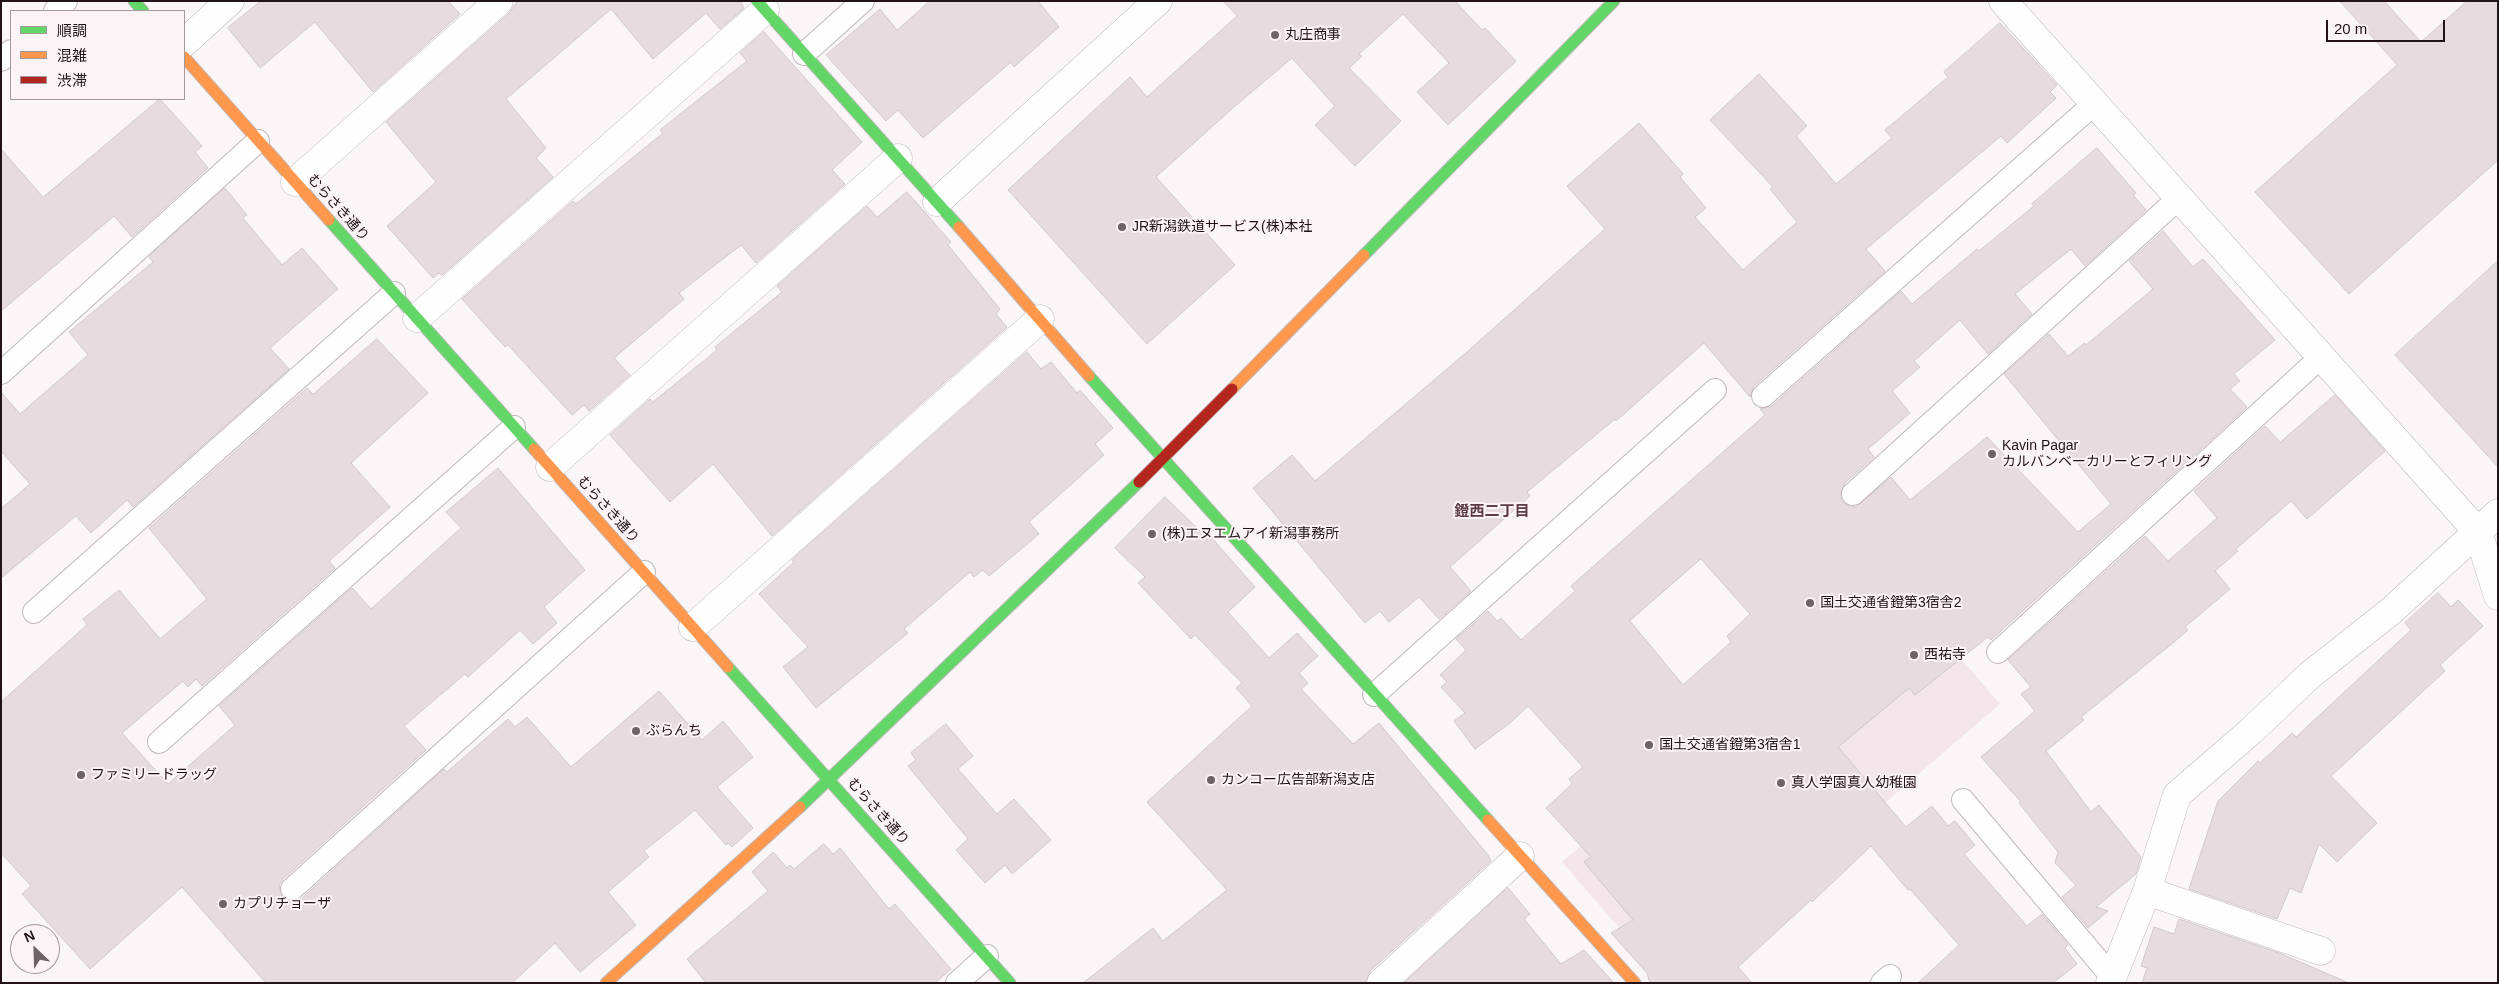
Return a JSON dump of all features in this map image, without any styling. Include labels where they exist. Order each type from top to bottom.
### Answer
[{"type":"street","points":[[185,42],[230,1]]},
{"type":"street","points":[[295,182],[499,1]]},
{"type":"street","points":[[937,202],[1158,1]]},
{"type":"street","points":[[606,983],[829,780],[1162,460],[1614,1]]},
{"type":"street","points":[[2003,1],[2478,532],[2498,596]]},
{"type":"street","points":[[417,318],[761,6],[937,202],[1162,460],[1635,983]]},
{"type":"street","name":"むらさき通り","points":[[185,58],[1010,983]]},
{"type":"street","points":[[550,467],[898,158]]},
{"type":"street","points":[[693,627],[1040,319]]},
{"type":"street","points":[[2111,980],[2147,891],[2177,795],[2251,731],[2310,674],[2391,611],[2498,513]]},
{"type":"street","points":[[1381,983],[1520,856]]},
{"type":"street","points":[[2147,891],[2321,950]]},
{"type":"lane","points":[[56,10],[66,1]]},
{"type":"lane","points":[[804,54],[863,1]]},
{"type":"lane","points":[[1763,396],[2095,104]]},
{"type":"lane","points":[[1,373],[258,141]]},
{"type":"lane","points":[[1853,494],[2179,198]]},
{"type":"lane","points":[[34,612],[394,292]]},
{"type":"lane","points":[[1998,652],[2321,357]]},
{"type":"lane","points":[[1374,695],[1715,390]]},
{"type":"lane","points":[[159,742],[514,427]]},
{"type":"lane","points":[[292,889],[644,572]]},
{"type":"lane","points":[[1963,800],[2111,980]]},
{"type":"lane","points":[[957,983],[987,956]]},
{"type":"shaded area","name":"真人学園真人幼稚園","points":[[1893,579],[2000,704],[1675,983],[1667,983],[1562,862]]},
{"type":"building","points":[[261,1],[448,1],[460,14],[373,92],[315,22],[260,68],[228,28]]},
{"type":"building","points":[[518,1],[740,1],[744,8],[720,29],[706,13],[653,59],[611,9],[506,99],[546,148],[536,158],[553,177],[442,275],[439,273],[433,278],[387,226],[436,182],[386,122],[509,13]]},
{"type":"building","points":[[930,1],[1038,1],[1059,27],[1014,67],[1011,62],[923,138],[898,110],[886,121],[826,55],[880,9],[897,30]]},
{"type":"building","points":[[1223,1],[1455,1],[1482,30],[1485,28],[1516,61],[1448,125],[1417,92],[1449,63],[1403,14],[1359,54],[1362,56],[1349,68],[1401,121],[1355,166],[1315,125],[1335,106],[1292,58],[1156,177],[1235,265],[1147,344],[1008,190],[1130,77],[1147,97],[1237,16]]},
{"type":"building","points":[[2340,1],[2384,1],[2421,42],[2467,1],[2498,1],[2498,160],[2349,294],[2255,192],[2397,65]]},
{"type":"building","points":[[2000,23],[2057,85],[2050,92],[2056,98],[2007,143],[2001,136],[1866,249],[1885,271],[1754,386],[1750,397],[1704,343],[1616,421],[1615,419],[1527,492],[1530,496],[1450,567],[1471,591],[1439,619],[1419,597],[1389,622],[1380,611],[1365,623],[1253,488],[1292,455],[1315,481],[1467,352],[1605,229],[1567,186],[1639,123],[1683,174],[1680,177],[1706,208],[1695,217],[1743,270],[1797,222],[1770,189],[1773,187],[1710,120],[1759,74],[1807,126],[1796,136],[1836,184],[1892,138],[1885,130],[1948,77],[1944,72]]},
{"type":"building","points":[[764,32],[862,142],[832,170],[845,184],[756,263],[741,245],[679,293],[684,299],[614,358],[630,375],[589,411],[584,405],[572,415],[508,345],[505,347],[462,299],[573,201],[576,204],[663,133],[660,130],[747,61],[740,53]]},
{"type":"building","points":[[159,100],[161,100],[202,146],[195,152],[208,168],[132,237],[114,216],[1,311],[1,149],[43,197]]},
{"type":"building","points":[[2097,148],[2136,193],[2133,195],[2146,210],[2085,266],[2071,249],[2015,294],[2032,314],[1988,354],[1960,320],[1914,361],[1920,367],[1892,391],[1910,413],[1868,449],[1874,457],[1844,484],[1840,496],[1843,502],[1849,506],[1856,507],[1891,477],[1910,500],[1987,437],[2078,532],[2111,504],[2004,374],[2049,334],[2068,356],[2085,343],[2086,345],[2153,289],[2129,261],[2163,231],[2193,267],[2203,259],[2275,340],[2234,374],[2240,381],[2230,389],[2247,407],[1991,640],[1988,637],[1915,695],[1909,688],[1838,747],[1906,827],[1932,806],[1948,826],[1955,821],[1975,845],[1964,854],[2027,926],[2042,914],[2068,945],[2065,948],[2077,964],[2053,983],[1918,983],[1959,945],[1910,889],[1908,890],[1871,846],[1812,902],[1811,900],[1738,967],[1752,983],[1650,983],[1647,973],[1611,933],[1633,920],[1584,862],[1591,857],[1546,808],[1572,784],[1569,779],[1583,767],[1528,706],[1509,724],[1475,749],[1454,721],[1465,713],[1441,687],[1447,682],[1440,675],[1466,650],[1456,639],[1488,611],[1497,621],[1501,618],[1521,640],[1575,591],[1571,586],[1765,415],[1760,409],[1772,406],[1901,291],[1912,304],[1977,249],[1979,251],[2034,206],[2032,204]],"holes":[[[1701,559],[1750,614],[1727,636],[1731,642],[1683,685],[1630,621]]]},
{"type":"building","points":[[225,188],[247,215],[243,218],[282,265],[302,248],[338,289],[270,348],[289,369],[133,507],[127,500],[91,533],[76,516],[1,578],[1,509],[30,484],[1,451],[1,392],[20,414],[88,355],[69,332],[153,262],[149,257]]},
{"type":"building","points":[[907,192],[951,242],[948,245],[1000,309],[996,314],[1007,327],[772,536],[713,464],[670,502],[610,435],[650,399],[653,402],[717,350],[715,347],[782,292],[777,286],[867,206],[877,217]]},
{"type":"building","points":[[2498,261],[2498,467],[2395,355]]},
{"type":"building","points":[[377,339],[428,393],[351,463],[390,507],[329,561],[335,568],[202,686],[196,679],[188,687],[183,681],[122,733],[168,784],[235,725],[219,706],[352,588],[371,609],[461,528],[446,512],[498,468],[585,570],[544,607],[557,623],[533,644],[520,630],[468,677],[465,674],[404,726],[426,750],[283,879],[279,885],[282,897],[288,902],[301,899],[444,769],[447,772],[508,719],[515,727],[527,717],[571,767],[659,691],[702,740],[723,721],[753,757],[717,787],[753,828],[732,847],[728,843],[726,845],[695,810],[644,851],[649,857],[608,892],[636,925],[580,972],[555,943],[512,983],[266,983],[182,887],[90,969],[60,936],[60,924],[49,924],[22,894],[31,886],[1,853],[1,702],[87,625],[83,619],[119,590],[160,639],[207,599],[149,528],[307,388],[313,394]]},
{"type":"building","points":[[1027,352],[1041,369],[1051,362],[1077,393],[1080,390],[1113,428],[1095,444],[1104,455],[1029,522],[1039,534],[989,576],[983,570],[974,577],[970,572],[904,629],[908,633],[816,708],[783,667],[808,647],[759,594],[794,562],[792,560]]},
{"type":"building","points":[[2335,395],[2385,451],[2307,519],[2291,501],[2236,549],[2238,551],[2215,571],[2230,589],[2185,627],[2188,630],[2081,717],[2084,720],[2046,751],[2091,812],[2099,805],[2141,857],[2136,874],[2096,907],[2108,911],[2088,928],[2062,897],[2076,885],[2055,863],[2058,852],[2019,803],[2021,802],[1981,757],[2035,711],[2021,694],[2031,687],[2008,660],[2145,536],[2168,561],[2217,518],[2194,491],[2265,426],[2280,442]]},
{"type":"building","points":[[1165,497],[1200,531],[1203,528],[1255,587],[1228,612],[1269,658],[1297,633],[1318,656],[1299,673],[1308,683],[1301,689],[1353,744],[1379,723],[1491,861],[1370,971],[1366,983],[1083,983],[1153,928],[1163,941],[1227,890],[1147,802],[1252,706],[1236,688],[1242,683],[1195,635],[1191,639],[1138,583],[1145,577],[1115,548]]},
{"type":"building","points":[[2438,593],[2451,607],[2458,600],[2483,626],[2440,665],[2445,671],[2331,776],[2377,823],[2337,862],[2319,844],[2301,893],[2290,888],[2277,919],[2189,889],[2218,801],[2258,761],[2260,763],[2292,733],[2296,737],[2411,630],[2405,623]]},
{"type":"building","points":[[946,724],[973,756],[958,769],[997,814],[1014,799],[1051,840],[1012,874],[1005,865],[985,883],[956,850],[968,839],[908,766],[916,760],[911,753]]},
{"type":"building","points":[[824,844],[833,854],[840,848],[889,909],[895,904],[951,969],[935,983],[706,983],[687,959],[768,891],[752,872],[773,852],[787,868],[790,865],[794,869]]},
{"type":"building","points":[[1508,888],[1530,914],[1524,919],[1561,964],[1584,950],[1614,983],[1404,983]]},
{"type":"building","points":[[2179,919],[2279,953],[2349,983],[2142,983],[2147,968],[2141,966],[2154,927],[2174,934]]},
{"type":"traffic: fast","points":[[134,1],[142,10]]},
{"type":"traffic: fast","points":[[757,1],[959,227]]},
{"type":"traffic: fast","points":[[1364,255],[1614,1]]},
{"type":"traffic: fast","points":[[329,220],[534,449]]},
{"type":"traffic: fast","points":[[1089,376],[1488,820]]},
{"type":"traffic: fast","points":[[800,807],[1139,482]]},
{"type":"traffic: fast","points":[[728,667],[1010,983]]},
{"type":"traffic: slow","points":[[185,58],[329,220]]},
{"type":"traffic: slow","points":[[959,227],[1089,376]]},
{"type":"traffic: slow","points":[[1232,389],[1364,255]]},
{"type":"traffic: slow","points":[[534,449],[728,667]]},
{"type":"traffic: slow","points":[[606,983],[800,807]]},
{"type":"traffic: slow","points":[[1488,820],[1635,983]]},
{"type":"traffic: jam","points":[[1139,482],[1232,389]]},
{"type":"place","name":"丸庄商事","points":[[1275,35]]},
{"type":"place","name":"JR新潟鉄道サービス(株)本社","points":[[1122,227]]},
{"type":"place","name":"Kavin Pagar カルバンベーカリーとフィリング","points":[[1992,454]]},
{"type":"place","name":"(株)エヌエムアイ新潟事務所","points":[[1152,534]]},
{"type":"place","name":"国土交通省鐙第3宿舎2","points":[[1810,603]]},
{"type":"place","name":"西祐寺","points":[[1914,655]]},
{"type":"place","name":"ぶらんち","points":[[636,731]]},
{"type":"place","name":"国土交通省鐙第3宿舎1","points":[[1649,745]]},
{"type":"place","name":"ファミリードラッグ","points":[[81,775]]},
{"type":"place","name":"カンコー広告部新潟支店","points":[[1211,780]]},
{"type":"place","name":"真人学園真人幼稚園","points":[[1781,783]]},
{"type":"place","name":"カプリチョーザ","points":[[223,904]]},
{"type":"district","name":"鐙西二丁目","points":[[1492,512]]}]
